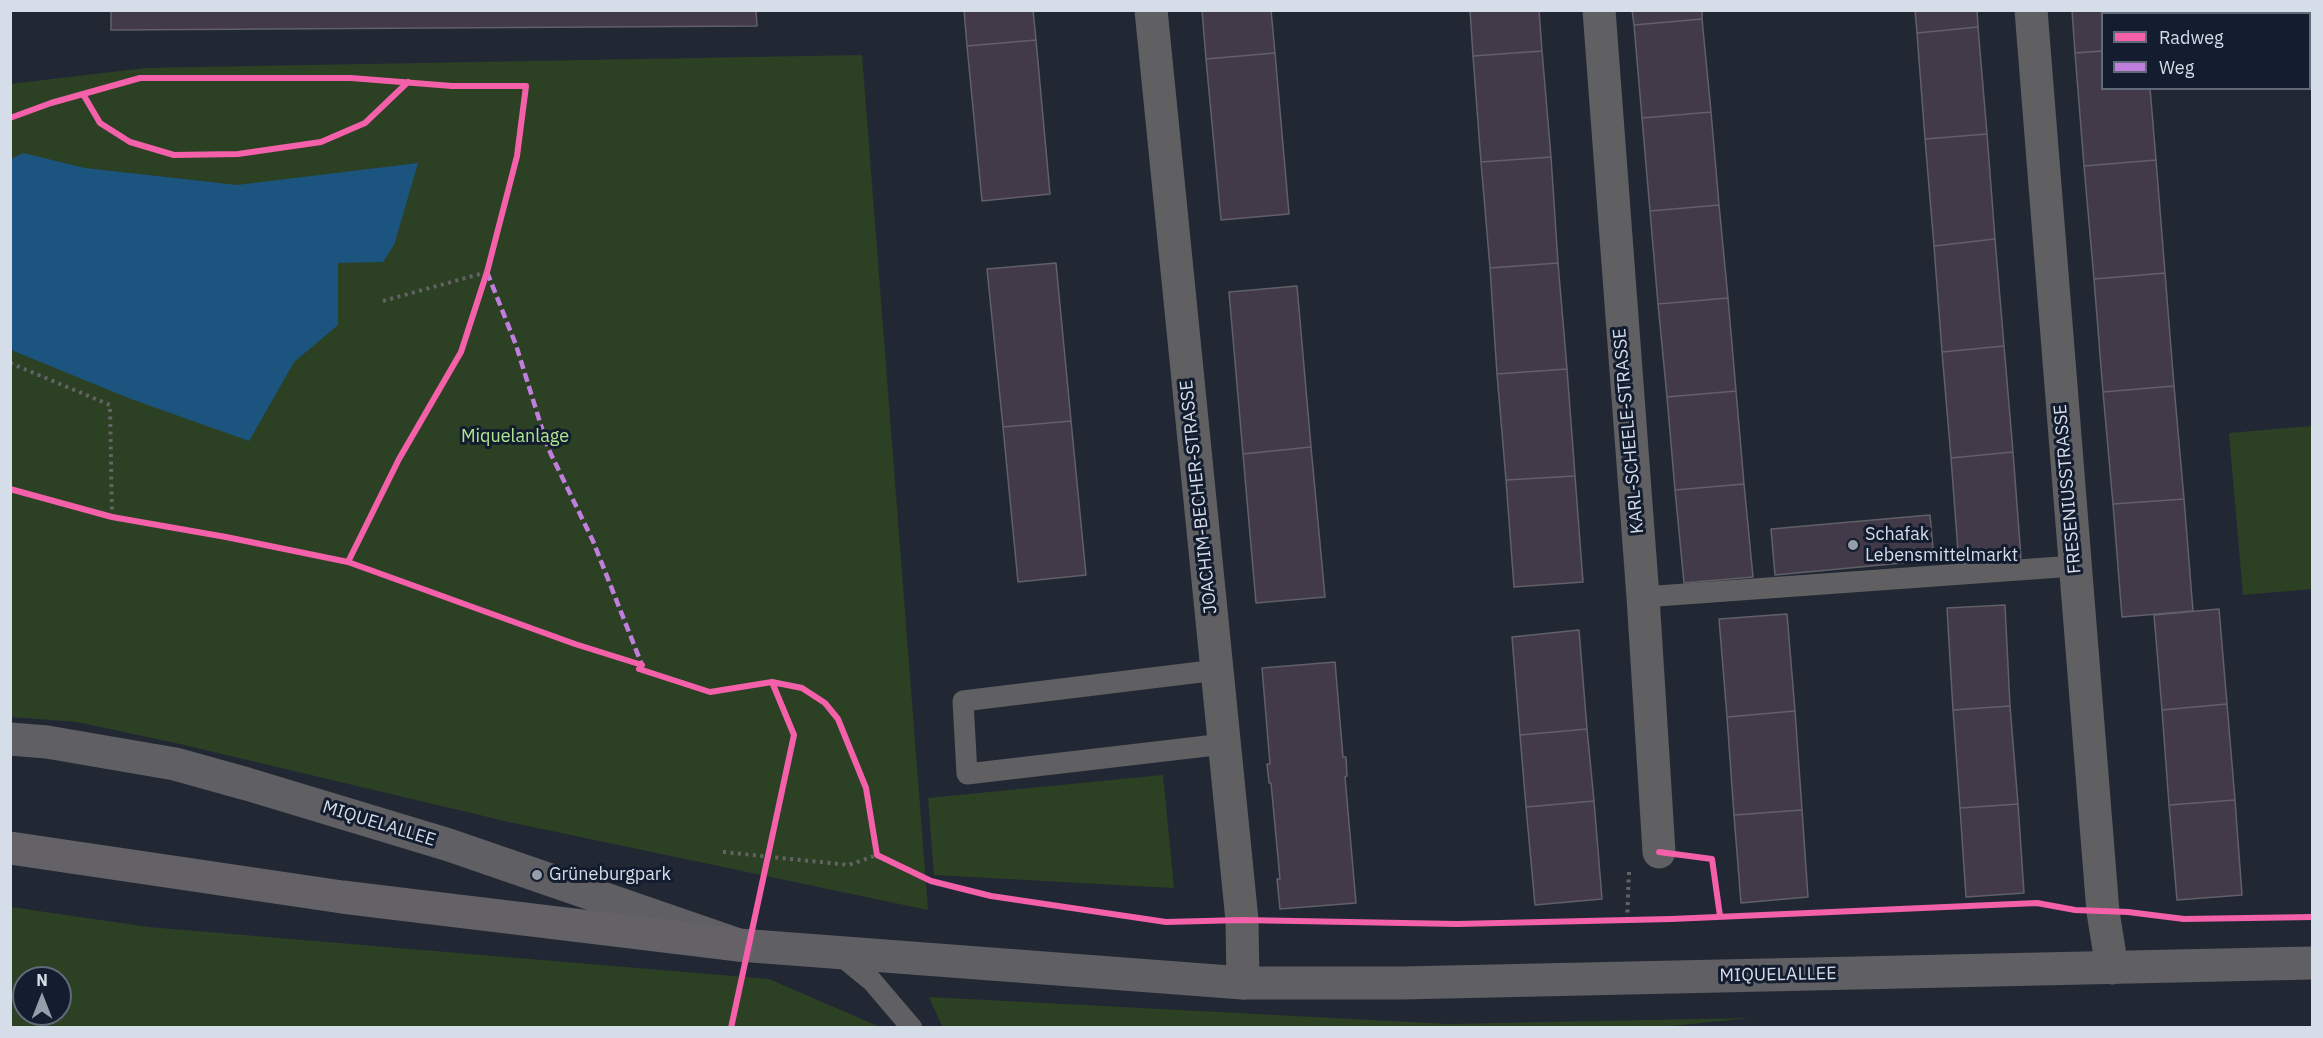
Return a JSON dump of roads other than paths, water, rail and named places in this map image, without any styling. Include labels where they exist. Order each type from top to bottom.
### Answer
[{"type":"highway","points":[[10,848],[342,897],[739,945]]},
{"type":"main road","name":"MIQUELALLEE","points":[[10,739],[47,742],[176,764],[449,845],[739,945],[1243,983],[1402,983],[2313,963]]},
{"type":"street","name":"JOACHIM-BECHER-STRASSE","points":[[1151,10],[1242,920],[1243,983]]},
{"type":"street","name":"KARL-SCHEELE-STRASSE","points":[[1599,10],[1643,597],[1659,852]]},
{"type":"street","name":"FRESENIUSSTRASSE","points":[[2031,10],[2103,912],[2112,968]]},
{"type":"lane","points":[[1643,597],[2074,566]]},
{"type":"lane","points":[[1217,669],[963,701],[967,774],[1224,744]]},
{"type":"lane","points":[[839,954],[872,981],[912,1028]]},
{"type":"water","points":[[23,153],[85,168],[237,185],[418,163],[394,245],[383,262],[338,263],[338,325],[294,362],[249,441],[131,399],[11,350],[11,159]]},
{"type":"place","name":"Schafak Lebensmittelmarkt","points":[[1853,545]]},
{"type":"place","name":"Grüneburgpark","points":[[537,875]]},
{"type":"park label","name":"Miquelanlage","points":[[515,437]]}]
